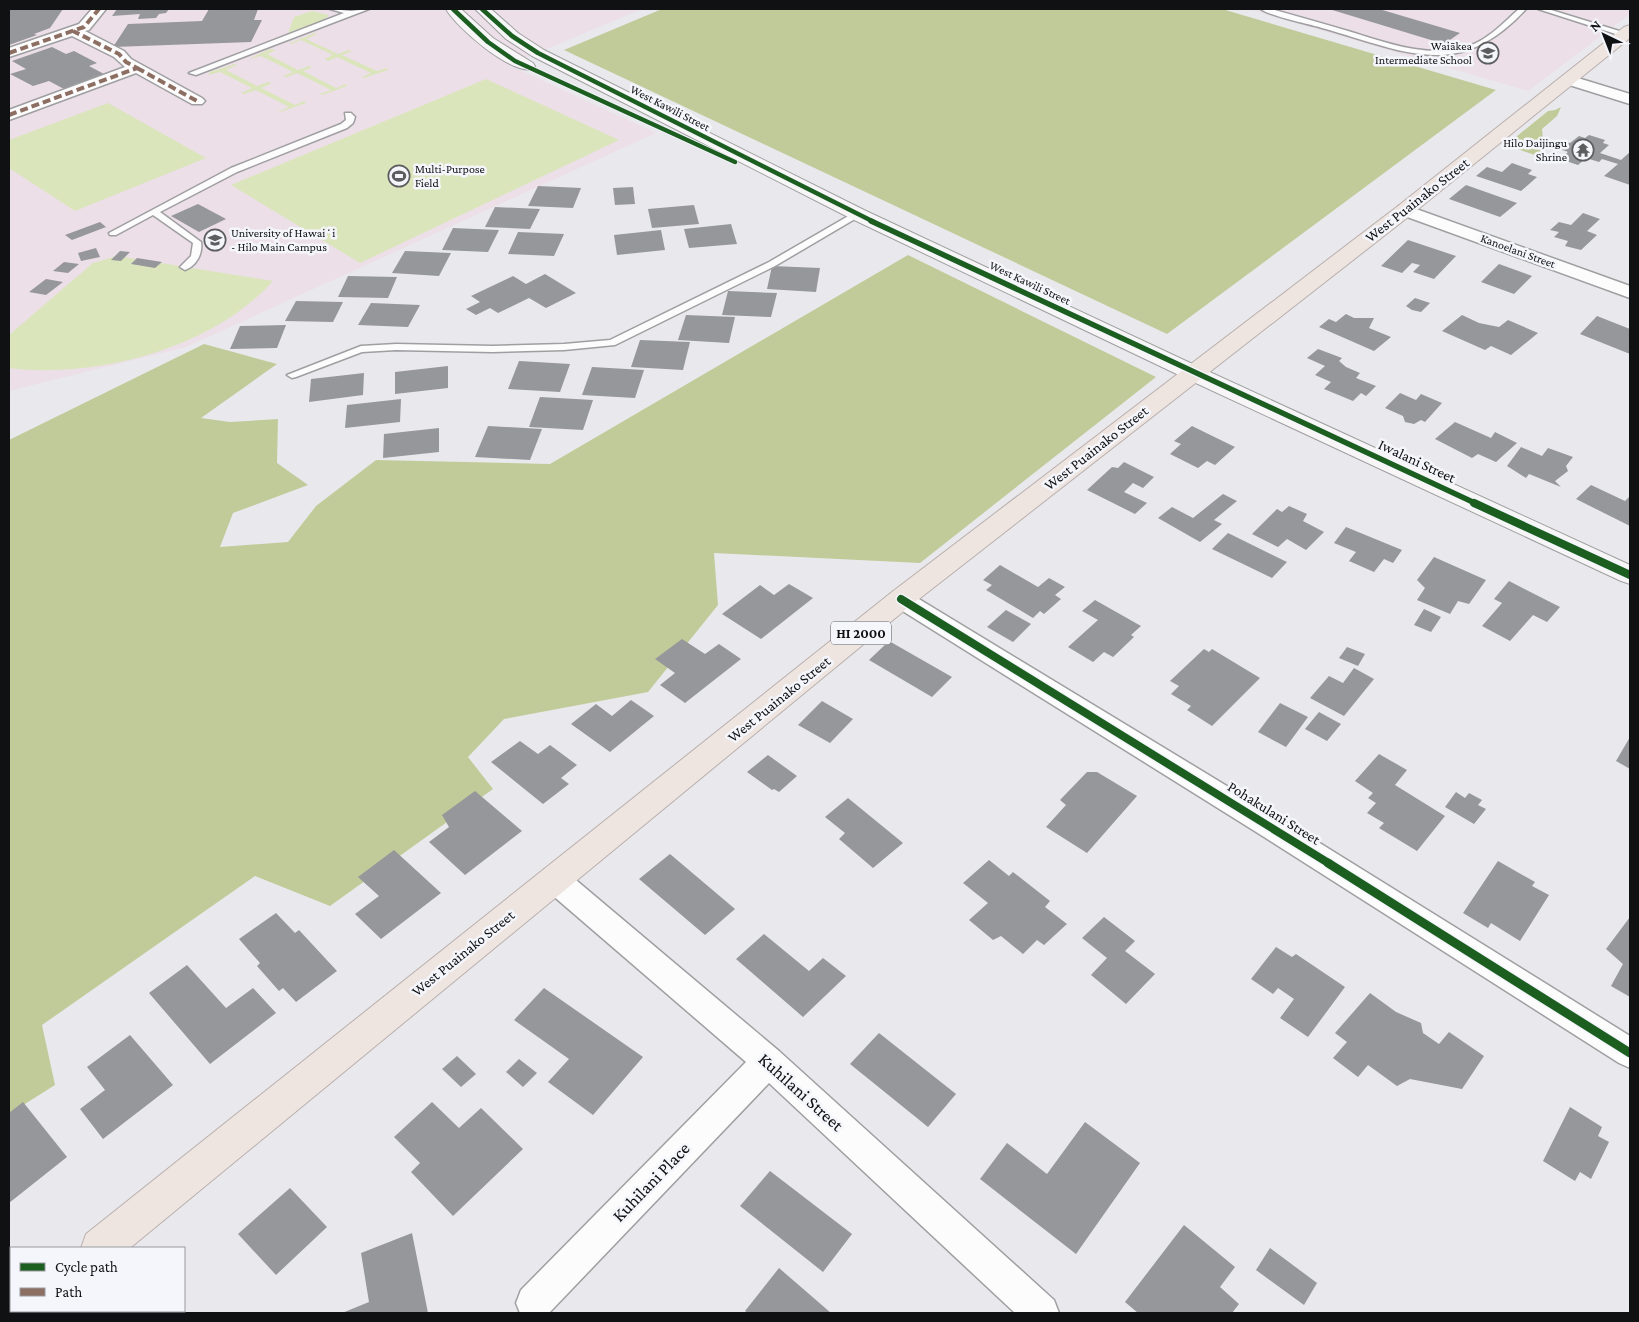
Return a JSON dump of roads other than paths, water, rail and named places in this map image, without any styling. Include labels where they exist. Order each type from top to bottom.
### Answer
[{"type":"highway","name":"West Puainako Street","points":[[101,1247],[901,599],[1405,210],[1628,32]]},
{"type":"street","points":[[9,53],[84,27],[99,9]]},
{"type":"street","name":"West Kawili Street","points":[[453,9],[488,42],[515,61],[715,154],[857,214]]},
{"type":"street","name":"West Kawili Street","points":[[482,9],[512,36],[538,54],[857,214],[1193,373]]},
{"type":"street","points":[[73,31],[119,54],[126,62],[197,101]]},
{"type":"street","points":[[9,115],[137,68]]},
{"type":"street","points":[[1568,80],[1630,99]]},
{"type":"street","name":"Kanoelani Street","points":[[1405,210],[1630,292]]},
{"type":"street","name":"Iwalani Street","points":[[1193,373],[1630,575]]},
{"type":"street","name":"Pohakulani Street","points":[[901,599],[1263,822],[1630,1052]]},
{"type":"street","name":"Kuhilani Street","points":[[554,879],[768,1061],[1041,1313]]},
{"type":"street","name":"Kuhilani Place","points":[[534,1303],[768,1061]]},
{"type":"lane","points":[[333,9],[351,13]]},
{"type":"lane","points":[[193,74],[351,13],[366,9]]},
{"type":"lane","points":[[1264,9],[1397,47],[1435,53],[1458,52],[1476,46],[1488,39],[1523,9]]},
{"type":"lane","points":[[1541,9],[1628,32]]},
{"type":"lane","points":[[113,233],[234,170],[344,126],[350,121],[351,117],[348,115]]},
{"type":"lane","points":[[154,212],[197,242],[199,248],[197,254],[185,267]]},
{"type":"lane","points":[[292,375],[361,349],[396,347],[484,349],[564,347],[612,343],[772,264],[857,214]]},
{"type":"place","name":"Waiākea Intermediate School","points":[[1488,53]]},
{"type":"place","name":"Hilo Daijingu Shrine","points":[[1583,150]]},
{"type":"place","name":"Multi-Purpose Field","points":[[399,176]]},
{"type":"place","name":"University of Hawaiʻi - Hilo Main Campus","points":[[215,240]]}]
